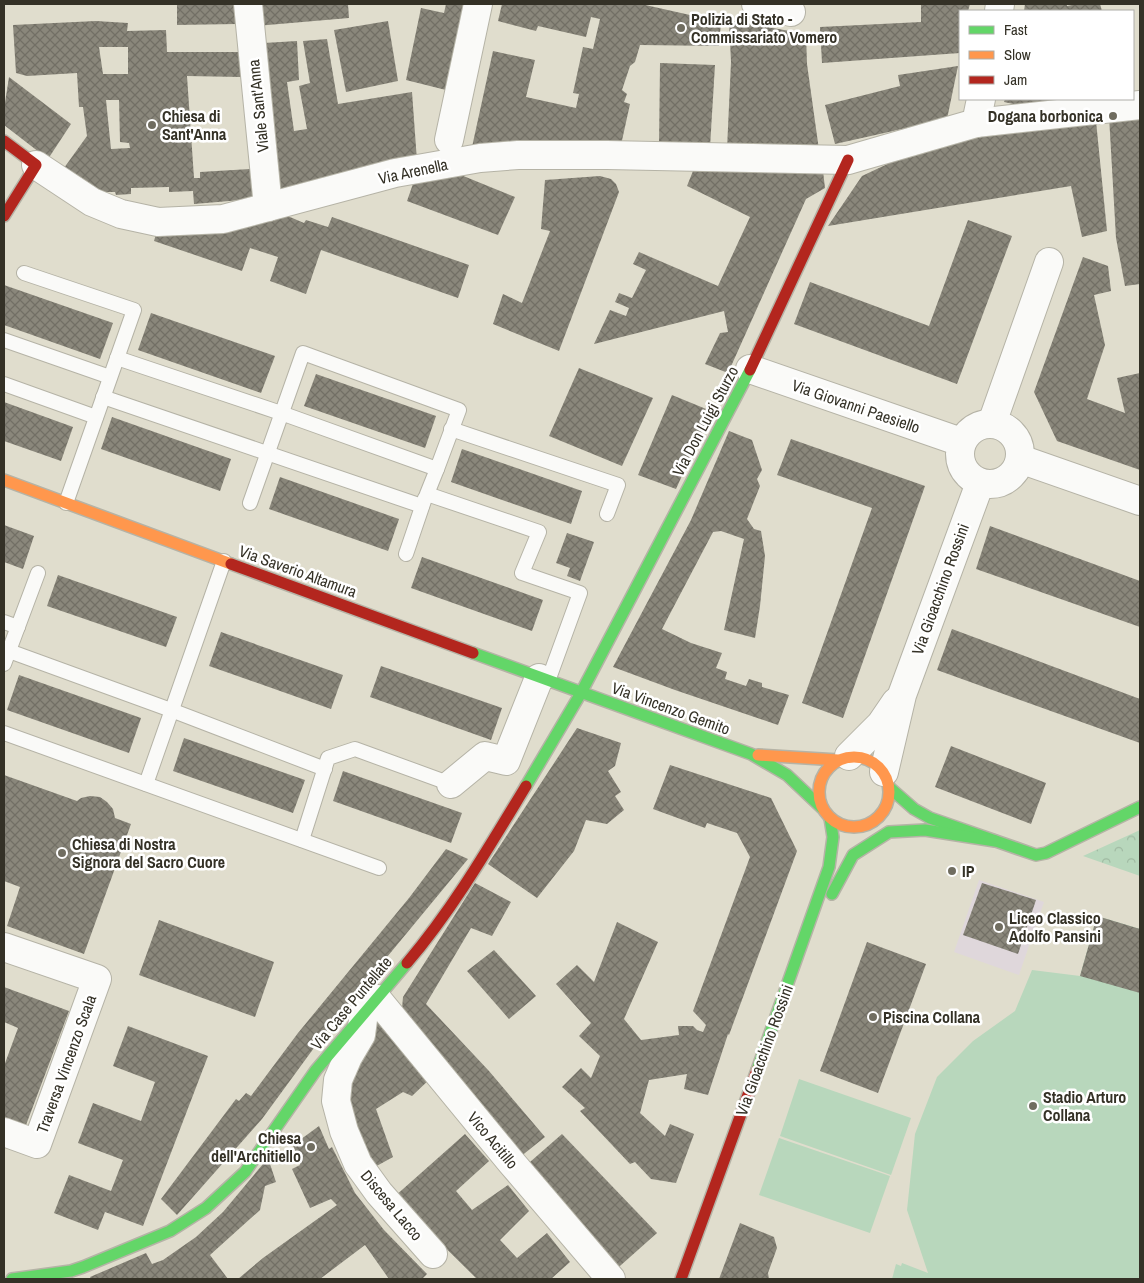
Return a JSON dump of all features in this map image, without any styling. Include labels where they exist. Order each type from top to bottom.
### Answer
[{"type":"main road","name":"Via Arenella","points":[[4,141],[36,165]]},
{"type":"main road","name":"Via Don Luigi Sturzo","points":[[580,693],[750,369],[848,160]]},
{"type":"main road","points":[[4,216],[36,165]]},
{"type":"main road","name":"Via Saverio Altamura","points":[[4,480],[580,693]]},
{"type":"main road","name":"Via Vincenzo Gemito","points":[[580,693],[752,754],[786,775],[822,808]]},
{"type":"main road","name":"Via Case Puntellate","points":[[12,1279],[71,1271],[83,1273],[170,1231],[206,1208],[245,1172],[316,1070],[423,944],[480,862],[580,693]]},
{"type":"main road","name":"Via Vincenzo Gemito","points":[[752,754],[844,758]]},
{"type":"main road","points":[[887,780],[889,800],[884,812],[876,821],[852,828],[840,825],[830,818],[822,808],[819,792],[822,776],[829,766],[844,758],[860,757],[871,760],[880,767],[887,780],[914,809],[930,818],[1032,854],[1043,854],[1140,807]]},
{"type":"main road","name":"Via Gioacchino Rossini","points":[[681,1279],[791,976],[828,867],[833,837],[830,818]]},
{"type":"main road","points":[[791,976],[818,920],[853,855],[889,832],[925,830],[995,841]]},
{"type":"street","name":"Viale Sant'Anna","points":[[248,4],[268,208]]},
{"type":"street","points":[[449,140],[478,4]]},
{"type":"street","points":[[756,4],[791,12]]},
{"type":"street","points":[[979,111],[1140,105]]},
{"type":"street","name":"Via Arenella","points":[[36,165],[92,202],[121,214],[158,222],[223,219],[395,174],[480,158],[518,155],[607,155],[848,160],[979,111]]},
{"type":"street","points":[[992,423],[1049,262]]},
{"type":"street","name":"Via Giovanni Paesiello","points":[[750,369],[961,442]]},
{"type":"street","points":[[992,423],[1009,430],[1016,438],[1020,448],[1020,459],[1010,477],[1001,482],[980,483],[970,478],[964,470],[960,461],[961,442],[974,428],[992,423]]},
{"type":"street","points":[[1020,459],[1140,501]]},
{"type":"street","name":"Via Gioacchino Rossini","points":[[887,780],[902,695],[980,483]]},
{"type":"street","points":[[451,784],[485,756],[506,762],[543,679]]},
{"type":"street","name":"Via Gioacchino Rossini","points":[[844,758],[881,724],[902,695]]},
{"type":"street","name":"Traversa Vincenzo Scala","points":[[4,947],[97,979],[37,1144],[4,1132]]},
{"type":"street","name":"Discesa Lacco","points":[[370,1006],[361,1035],[348,1057],[338,1080],[336,1101],[344,1131],[358,1164],[379,1193],[433,1254]]},
{"type":"street","name":"Vico Acitillo","points":[[370,1006],[511,1162],[611,1279]]},
{"type":"lane","points":[[24,274],[134,310],[66,503]]},
{"type":"lane","points":[[4,340],[110,377]]},
{"type":"lane","points":[[250,503],[303,353],[459,410],[406,554]]},
{"type":"lane","points":[[117,358],[281,413],[436,469]]},
{"type":"lane","points":[[4,384],[96,417]]},
{"type":"lane","points":[[103,397],[268,452],[425,500],[539,532],[522,573],[580,593],[543,679]]},
{"type":"lane","points":[[451,429],[618,485],[607,514]]},
{"type":"lane","points":[[146,784],[224,561]]},
{"type":"lane","points":[[4,664],[38,573]]},
{"type":"lane","points":[[4,622],[18,627]]},
{"type":"lane","points":[[9,651],[325,769]]},
{"type":"lane","points":[[4,733],[379,868]]},
{"type":"lane","points":[[302,840],[328,758],[355,749],[451,784]]},
{"type":"shaded area","name":"Liceo Classico Adolfo Pansini","points":[[979,880],[1044,902],[1019,975],[954,952]]},
{"type":"green space","points":[[1140,830],[1140,876],[1083,856]]},
{"type":"green space","name":"Stadio Arturo Collana","points":[[1097,916],[1140,929],[1140,1279],[892,1279],[896,1264],[901,1266],[902,1263],[928,1273],[907,1210],[915,1134],[937,1077],[973,1041],[1015,1011],[1032,970],[1080,976]]},
{"type":"green space","points":[[799,1079],[911,1118],[891,1175],[780,1136]]},
{"type":"green space","points":[[779,1138],[890,1176],[870,1233],[759,1195]]},
{"type":"building","points":[[177,4],[236,4],[237,24],[177,25]]},
{"type":"building","points":[[254,4],[348,4],[349,18],[256,26]]},
{"type":"building","points":[[446,4],[467,4],[450,91],[406,80],[421,8],[444,13]]},
{"type":"building","points":[[502,4],[641,4],[721,22],[719,46],[640,45],[635,62],[630,66],[622,90],[627,94],[624,102],[630,104],[621,145],[541,147],[507,141],[501,151],[472,147],[493,51],[535,60],[526,97],[576,108],[579,94],[573,93],[583,47],[593,49],[600,19],[591,17],[586,37],[538,26],[536,31],[498,21]]},
{"type":"building","points":[[921,4],[970,4],[968,10],[959,10],[959,53],[822,63],[820,27],[921,22]]},
{"type":"building","points":[[1025,4],[1067,4],[1067,6],[1100,4],[1102,10],[1024,10]]},
{"type":"building","points":[[729,20],[806,34],[807,64],[819,150],[727,149],[731,62]]},
{"type":"building","points":[[96,21],[128,23],[127,31],[166,30],[167,52],[239,52],[241,77],[187,76],[194,178],[200,178],[200,172],[250,169],[253,199],[194,204],[193,191],[169,192],[169,187],[131,188],[131,194],[116,195],[115,192],[101,192],[64,168],[87,136],[83,107],[79,107],[77,73],[27,76],[16,73],[13,25]],"holes":[[[99,47],[128,47],[128,74],[103,74]],[[106,100],[119,100],[120,142],[129,143],[130,148],[111,149]]]},
{"type":"building","points":[[388,21],[398,81],[346,92],[334,30]]},
{"type":"building","points":[[327,39],[338,104],[412,92],[417,161],[274,191],[264,43],[297,41],[299,80],[287,82],[294,131],[307,129],[299,86],[310,83],[303,41]]},
{"type":"building","points":[[660,63],[715,65],[710,147],[659,147]]},
{"type":"building","points":[[958,66],[947,119],[835,144],[825,105],[900,86],[898,75]]},
{"type":"building","points":[[9,77],[71,124],[48,159],[4,125],[4,109]]},
{"type":"building","points":[[1005,100],[1048,100],[1046,111],[1004,102]]},
{"type":"building","points":[[1109,116],[1140,117],[1140,284],[1125,286],[1116,238]]},
{"type":"building","points":[[1096,121],[1107,231],[1082,237],[1071,186],[828,226],[862,176],[915,151],[982,131]]},
{"type":"building","points":[[695,166],[823,171],[825,188],[806,199],[728,373],[705,364],[720,333],[728,332],[724,311],[594,344],[610,310],[626,316],[629,308],[615,302],[619,293],[632,298],[646,270],[633,264],[639,252],[718,286],[750,217],[687,186]]},
{"type":"building","points":[[456,173],[515,197],[498,235],[407,201],[415,178]]},
{"type":"building","points":[[600,176],[611,179],[616,184],[619,192],[559,351],[493,324],[503,294],[522,303],[550,231],[541,229],[545,180]]},
{"type":"building","points":[[283,214],[304,223],[306,220],[328,227],[332,217],[469,265],[458,298],[321,250],[306,294],[270,281],[278,257],[250,248],[242,271],[154,241],[156,234]]},
{"type":"building","points":[[968,220],[1012,236],[957,384],[794,324],[810,282],[929,326]]},
{"type":"building","points":[[1083,257],[1108,266],[1111,291],[1094,295],[1105,345],[1087,399],[1125,413],[1117,378],[1140,373],[1140,470],[1057,441],[1034,392]]},
{"type":"building","points":[[4,285],[113,323],[100,359],[4,325]]},
{"type":"building","points":[[151,313],[275,356],[261,393],[138,350]]},
{"type":"building","points":[[579,368],[653,398],[622,466],[549,436]]},
{"type":"building","points":[[316,374],[436,416],[425,448],[304,406]]},
{"type":"building","points":[[672,395],[711,411],[676,489],[638,475]]},
{"type":"building","points":[[4,402],[73,427],[61,461],[4,441]]},
{"type":"building","points":[[112,417],[231,459],[220,491],[101,449]]},
{"type":"building","points":[[729,431],[752,440],[762,470],[757,479],[760,486],[747,519],[754,529],[761,531],[765,556],[755,638],[724,630],[744,539],[721,531],[713,532],[662,629],[691,643],[722,653],[716,668],[727,672],[725,679],[746,686],[749,679],[762,683],[762,687],[789,695],[778,725],[613,667],[691,520]]},
{"type":"building","points":[[791,439],[925,486],[843,718],[802,703],[872,508],[777,475]]},
{"type":"building","points":[[462,449],[582,491],[571,524],[451,482]]},
{"type":"building","points":[[280,477],[399,519],[388,551],[269,509]]},
{"type":"building","points":[[4,525],[34,536],[23,569],[4,562]]},
{"type":"building","points":[[990,526],[1140,581],[1140,627],[976,569]]},
{"type":"building","points":[[567,533],[594,542],[580,581],[567,576],[570,568],[556,563]]},
{"type":"building","points":[[422,557],[543,600],[532,631],[411,588]]},
{"type":"building","points":[[58,575],[177,617],[166,647],[47,606]]},
{"type":"building","points":[[952,629],[1140,699],[1140,743],[937,670]]},
{"type":"building","points":[[221,632],[343,675],[331,709],[209,666]]},
{"type":"building","points":[[381,666],[502,708],[491,740],[370,697]]},
{"type":"building","points":[[19,675],[141,718],[129,753],[7,710]]},
{"type":"building","points":[[577,728],[621,743],[615,766],[608,771],[621,792],[615,796],[624,810],[607,824],[586,820],[574,851],[537,898],[488,864]]},
{"type":"building","points":[[184,738],[305,780],[293,813],[173,771]]},
{"type":"building","points":[[951,746],[1046,783],[1031,824],[935,787]]},
{"type":"building","points":[[670,765],[771,798],[797,851],[728,1034],[708,1095],[684,1089],[687,1074],[649,1080],[640,1113],[665,1136],[670,1124],[694,1134],[676,1183],[651,1179],[635,1162],[630,1164],[580,1111],[585,1108],[562,1087],[581,1068],[591,1078],[600,1056],[579,1036],[591,1023],[556,984],[577,965],[594,982],[617,922],[658,942],[624,1019],[641,1040],[679,1035],[678,1026],[693,1026],[703,1032],[706,1025],[693,1011],[750,857],[737,833],[707,823],[705,828],[653,809]]},
{"type":"building","points":[[343,771],[462,813],[451,843],[333,801]]},
{"type":"building","name":"Chiesa di Nostra Signora del Sacro Cuore","points":[[4,775],[77,801],[90,796],[100,797],[113,809],[115,818],[131,824],[84,954],[7,926],[20,887],[4,881]]},
{"type":"building","points":[[446,849],[468,859],[330,1026],[262,1119],[177,1215],[161,1199],[236,1099],[239,1101],[246,1093],[251,1096],[298,1033],[409,898]]},
{"type":"building","points":[[475,883],[511,902],[492,936],[471,928],[426,1004],[489,1071],[545,1137],[515,1161],[401,1020],[403,997]]},
{"type":"building","name":"Liceo Classico Adolfo Pansini","points":[[982,883],[1036,900],[1018,954],[963,935]]},
{"type":"building","points":[[1097,916],[1140,929],[1140,993],[1080,976]]},
{"type":"building","points":[[159,920],[274,962],[255,1017],[139,975]]},
{"type":"building","name":"Piscina Collana","points":[[867,942],[926,964],[878,1093],[820,1071]]},
{"type":"building","points":[[494,950],[536,996],[509,1019],[467,971]]},
{"type":"building","points":[[4,987],[69,1011],[26,1125],[4,1117],[4,1066],[18,1028],[4,1022]]},
{"type":"building","points":[[382,1016],[432,1077],[412,1096],[403,1092],[376,1109],[393,1157],[373,1168],[342,1089],[368,1031]]},
{"type":"building","points":[[128,1026],[208,1056],[143,1226],[105,1212],[98,1230],[54,1213],[69,1175],[111,1191],[123,1160],[78,1143],[93,1103],[141,1121],[155,1082],[113,1066]]},
{"type":"building","points":[[319,1126],[329,1149],[332,1147],[355,1193],[384,1230],[427,1274],[422,1279],[389,1279],[365,1245],[320,1279],[238,1279],[263,1258],[337,1205],[331,1199],[310,1208],[292,1169],[300,1165],[293,1145]]},
{"type":"building","points":[[465,1134],[489,1161],[456,1191],[472,1210],[508,1185],[529,1211],[500,1240],[517,1258],[547,1233],[570,1262],[551,1279],[477,1279],[394,1197]]},
{"type":"building","points":[[562,1134],[657,1233],[611,1274],[522,1169]]},
{"type":"building","points":[[268,1158],[276,1182],[265,1186],[260,1210],[210,1255],[228,1279],[91,1279],[90,1277],[146,1253],[152,1264],[163,1260],[196,1237],[223,1212]]},
{"type":"building","points":[[740,1223],[774,1237],[777,1248],[768,1273],[769,1279],[719,1279]]},
{"type":"traffic: fast","points":[[526,786],[581,693],[750,370]]},
{"type":"traffic: fast","points":[[473,653],[751,754],[787,775],[822,808]]},
{"type":"traffic: fast","points":[[890,788],[914,809],[930,818],[1036,855],[1046,853],[1140,807]]},
{"type":"traffic: fast","points":[[757,1070],[829,867],[833,837],[830,818]]},
{"type":"traffic: fast","points":[[832,894],[853,855],[889,832],[925,830],[995,841]]},
{"type":"traffic: fast","points":[[12,1279],[71,1271],[83,1267],[170,1231],[206,1208],[245,1172],[316,1070],[407,963]]},
{"type":"traffic: slow","points":[[4,480],[231,564]]},
{"type":"traffic: slow","points":[[758,755],[838,760]]},
{"type":"traffic: slow","points":[[861,757],[874,763],[883,772],[887,778],[889,792],[887,806],[879,817],[868,825],[847,827],[840,825],[829,817],[821,806],[819,785],[821,778],[829,767],[840,759],[861,757]]},
{"type":"traffic: jam","points":[[4,141],[36,165],[4,216]]},
{"type":"traffic: jam","points":[[750,370],[848,160]]},
{"type":"traffic: jam","points":[[231,564],[473,653]]},
{"type":"traffic: jam","points":[[407,963],[455,899],[526,786]]},
{"type":"traffic: jam","points":[[681,1279],[757,1070]]},
{"type":"place","name":"Polizia di Stato - Commissariato Vomero","points":[[681,28]]},
{"type":"place","name":"Dogana borbonica","points":[[1113,116]]},
{"type":"place","name":"Chiesa di Sant'Anna","points":[[152,125]]},
{"type":"place","name":"Chiesa di Nostra Signora del Sacro Cuore","points":[[62,853]]},
{"type":"place","name":"IP","points":[[952,871]]},
{"type":"place","name":"Liceo Classico Adolfo Pansini","points":[[999,927]]},
{"type":"place","name":"Piscina Collana","points":[[873,1017]]},
{"type":"place","name":"Stadio Arturo Collana","points":[[1033,1106]]},
{"type":"place","name":"Chiesa dell'Architiello","points":[[311,1147]]}]
